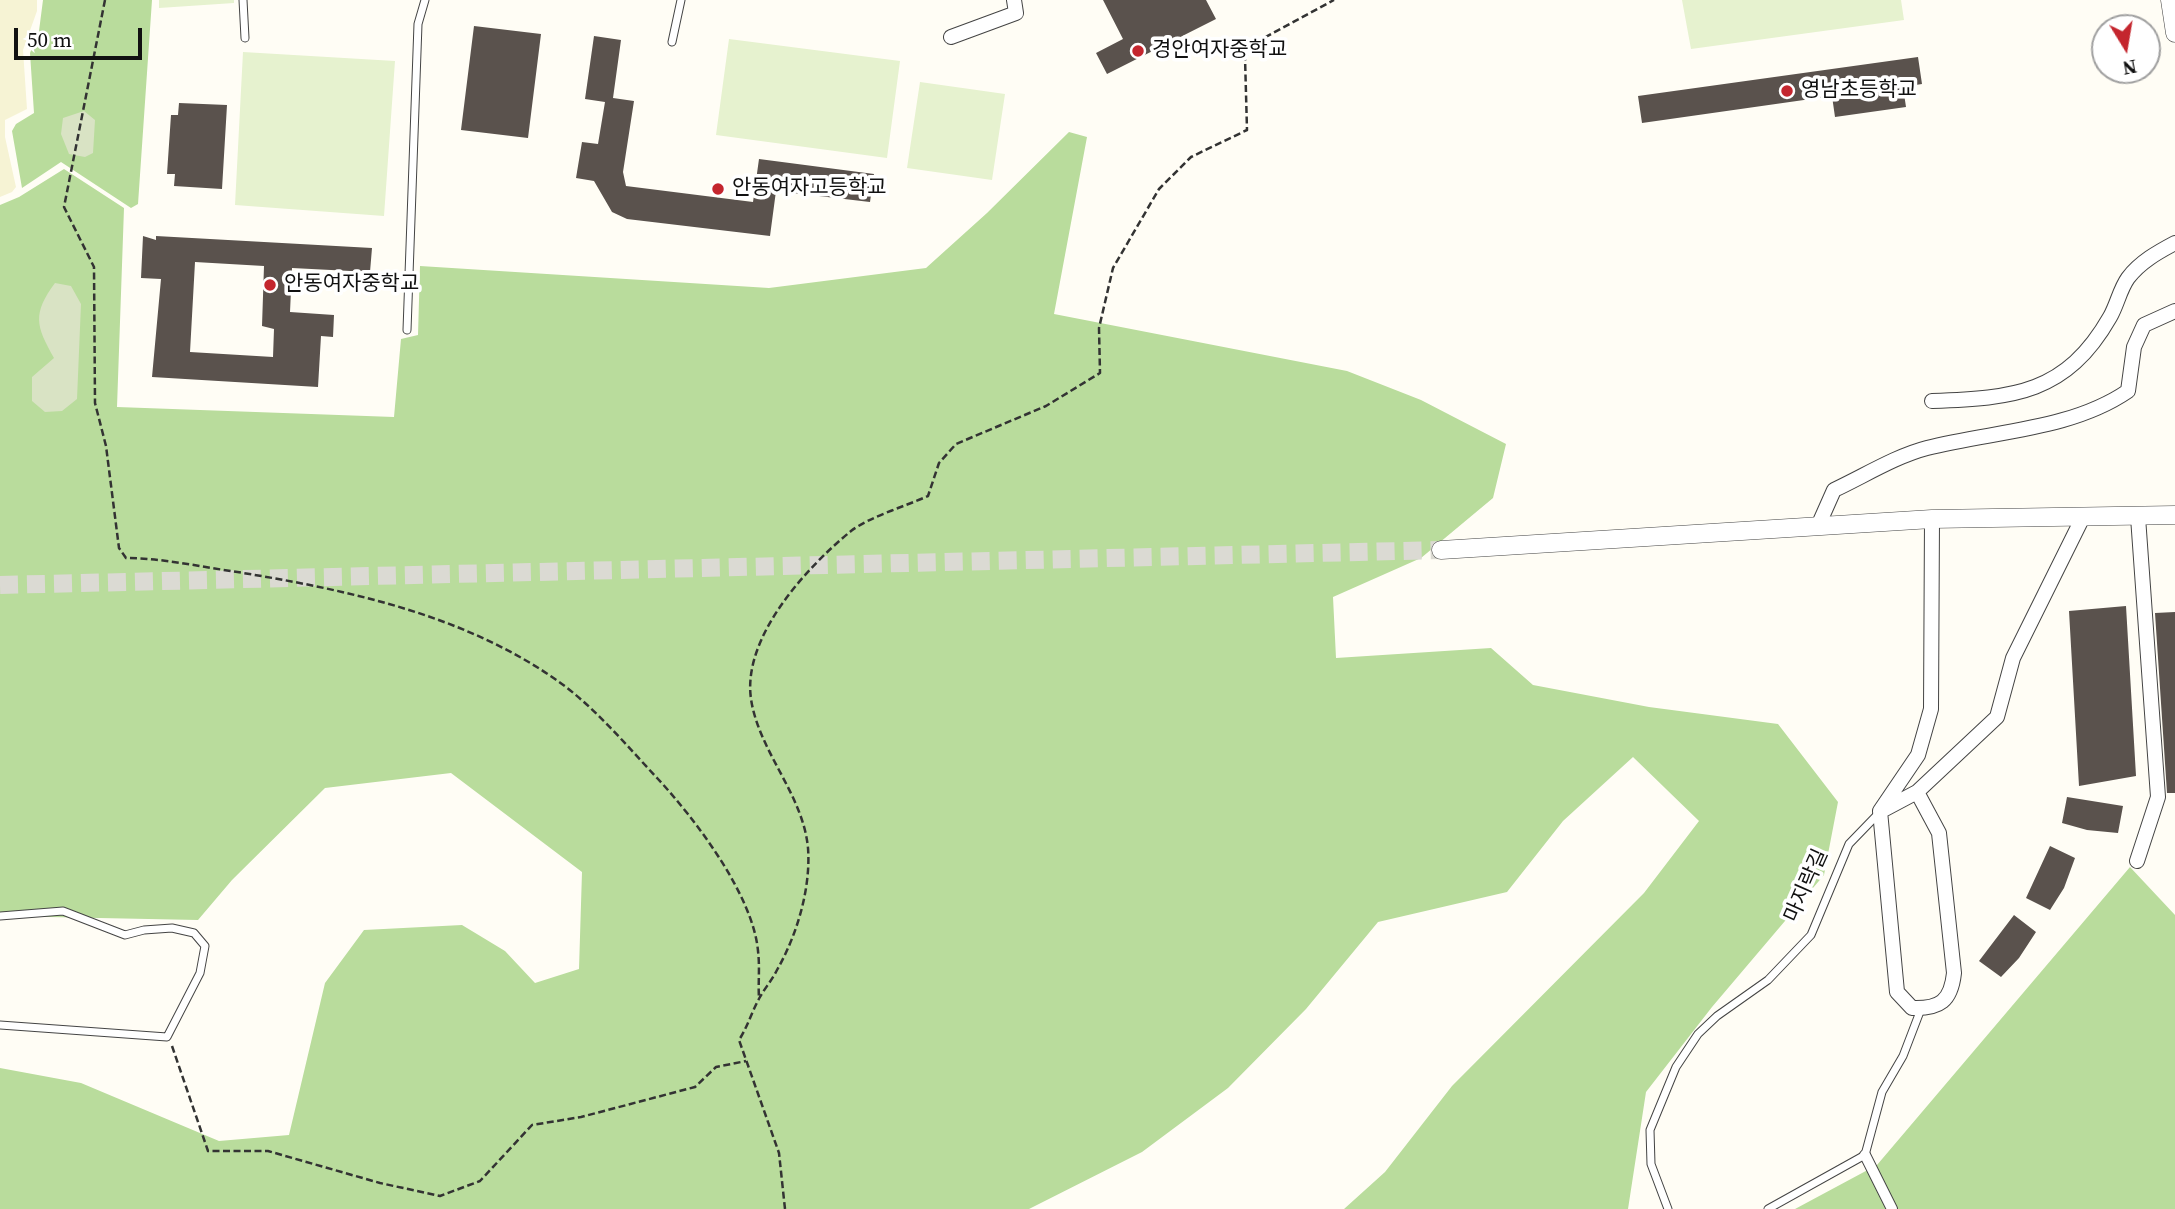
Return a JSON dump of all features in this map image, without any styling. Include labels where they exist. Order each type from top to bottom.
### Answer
[{"type":"street","points":[[951,37],[1016,13],[1014,0]]},
{"type":"street","points":[[2170,0],[2175,33]]},
{"type":"street","points":[[1932,401],[1993,399],[2032,391],[2063,371],[2096,342],[2116,307],[2127,279],[2150,256],[2175,243]]},
{"type":"street","points":[[1818,526],[1835,491],[1924,448],[2057,421],[2105,407],[2128,391],[2134,347],[2144,325],[2175,311]]},
{"type":"street","points":[[1441,550],[1932,519],[2082,519],[2175,515]]},
{"type":"street","points":[[2137,860],[2158,797],[2138,517]]},
{"type":"street","points":[[1917,792],[1939,833],[1954,973],[1952,991],[1947,997],[1938,1004],[1921,1008],[1912,1007],[1897,992],[1880,811],[1918,755],[1931,709],[1932,519]]},
{"type":"street","name":"마지락길","points":[[1880,811],[1917,792],[1997,717],[2013,658],[2082,519]]},
{"type":"street","points":[[1865,1155],[1892,1209]]},
{"type":"lane","points":[[243,0],[245,38]]},
{"type":"lane","points":[[407,330],[418,24],[425,0]]},
{"type":"lane","points":[[672,42],[681,0]]},
{"type":"lane","name":"마지락길","points":[[1668,1209],[1651,1164],[1650,1130],[1676,1067],[1698,1034],[1717,1016],[1768,980],[1811,935],[1849,844],[1880,811]]},
{"type":"lane","points":[[0,916],[63,911],[125,935],[144,930],[173,928],[194,933],[205,946],[200,973],[167,1037],[0,1025]]},
{"type":"lane","points":[[1768,1209],[1865,1155],[1882,1091],[1903,1056],[1921,1008]]},
{"type":"path","points":[[105,0],[64,207],[94,267],[94,403],[106,446],[119,548],[125,558],[179,563],[320,585],[441,621],[480,636],[556,680],[612,730],[687,810],[718,853],[753,931],[758,949],[758,999]]},
{"type":"path","points":[[785,1209],[779,1153],[739,1040],[758,999],[778,969],[805,900],[808,847],[793,797],[772,761],[751,699],[753,661],[771,620],[798,583],[853,530],[928,496],[939,463],[956,444],[1046,406],[1100,373],[1099,328],[1113,268],[1159,189],[1191,157],[1247,130],[1245,57],[1262,38],[1334,0]]},
{"type":"path","points":[[167,1037],[176,1051],[208,1152],[268,1151],[380,1183],[440,1196],[480,1181],[532,1125],[581,1117],[695,1087],[716,1067],[746,1061]]},
{"type":"shaded area","points":[[0,0],[37,0],[37,11],[23,50],[27,109],[5,120],[5,137],[16,187],[12,192],[0,197]]},
{"type":"green space","points":[[43,0],[152,0],[138,204],[131,208],[61,162],[22,188],[12,131],[16,124],[34,113],[30,53],[39,31]]},
{"type":"green space","points":[[159,0],[234,0],[234,3],[159,8]]},
{"type":"green space","points":[[1682,0],[1901,0],[1904,20],[1691,49]]},
{"type":"green space","points":[[729,39],[900,61],[887,158],[716,135]]},
{"type":"green space","points":[[243,52],[395,61],[384,216],[235,205]]},
{"type":"green space","points":[[920,82],[1005,94],[992,180],[907,168]]},
{"type":"green space","points":[[84,111],[95,120],[93,153],[85,157],[69,154],[61,134],[63,118]]},
{"type":"green space","points":[[1069,132],[1087,137],[1054,314],[1347,371],[1421,400],[1506,444],[1493,498],[1421,558],[1333,597],[1336,658],[1491,648],[1533,685],[1649,707],[1778,724],[1838,802],[1824,875],[1712,1007],[1646,1092],[1628,1209],[1344,1209],[1385,1172],[1452,1086],[1644,893],[1699,821],[1633,757],[1563,821],[1507,892],[1378,922],[1306,1009],[1228,1088],[1142,1152],[1029,1209],[0,1209],[0,1068],[81,1083],[219,1141],[289,1135],[325,983],[364,930],[462,925],[505,951],[535,983],[579,969],[582,872],[451,773],[325,788],[232,880],[198,920],[0,916],[0,205],[19,197],[64,169],[124,208],[117,407],[394,417],[401,339],[418,335],[420,266],[769,288],[926,268],[987,213]]},
{"type":"green space","points":[[55,283],[71,286],[81,304],[77,399],[62,411],[45,412],[32,401],[32,377],[54,358],[43,337],[39,320],[43,303]]},
{"type":"green space","points":[[2130,867],[2175,915],[2175,1209],[1795,1209],[1877,1165]]},
{"type":"building","points":[[1103,0],[1206,0],[1216,19],[1107,74],[1096,53],[1123,39]]},
{"type":"building","points":[[474,26],[541,34],[528,138],[461,130]]},
{"type":"building","points":[[594,36],[621,40],[613,98],[634,101],[623,172],[626,186],[753,202],[759,159],[874,174],[870,202],[776,191],[770,236],[627,219],[612,212],[594,181],[576,178],[582,142],[598,144],[605,102],[585,99]]},
{"type":"building","points":[[1918,57],[1922,84],[1903,87],[1906,107],[1835,117],[1832,96],[1642,123],[1638,96]]},
{"type":"building","points":[[179,103],[227,105],[222,189],[174,186],[175,174],[167,174],[171,115],[178,115]]},
{"type":"building","points":[[143,236],[156,240],[156,236],[372,248],[370,272],[292,268],[290,312],[334,315],[333,337],[321,336],[318,387],[152,377],[161,279],[141,278]],"holes":[[[195,262],[264,266],[262,326],[274,329],[273,357],[190,352]]]},
{"type":"building","points":[[2126,606],[2136,776],[2079,786],[2069,611]]},
{"type":"building","points":[[2175,612],[2175,793],[2167,793],[2155,613]]},
{"type":"building","points":[[2067,797],[2123,806],[2118,833],[2087,830],[2062,823]]},
{"type":"building","points":[[2050,846],[2075,858],[2064,888],[2050,910],[2026,898]]},
{"type":"building","points":[[2014,915],[2036,932],[2019,958],[2001,977],[1979,961]]},
{"type":"tunnel","points":[[0,585],[1441,550]]},
{"type":"place","name":"경안여자중학교","points":[[1138,51]]},
{"type":"place","name":"영남초등학교","points":[[1787,91]]},
{"type":"place","name":"안동여자고등학교","points":[[718,189]]},
{"type":"place","name":"안동여자중학교","points":[[270,285]]}]
